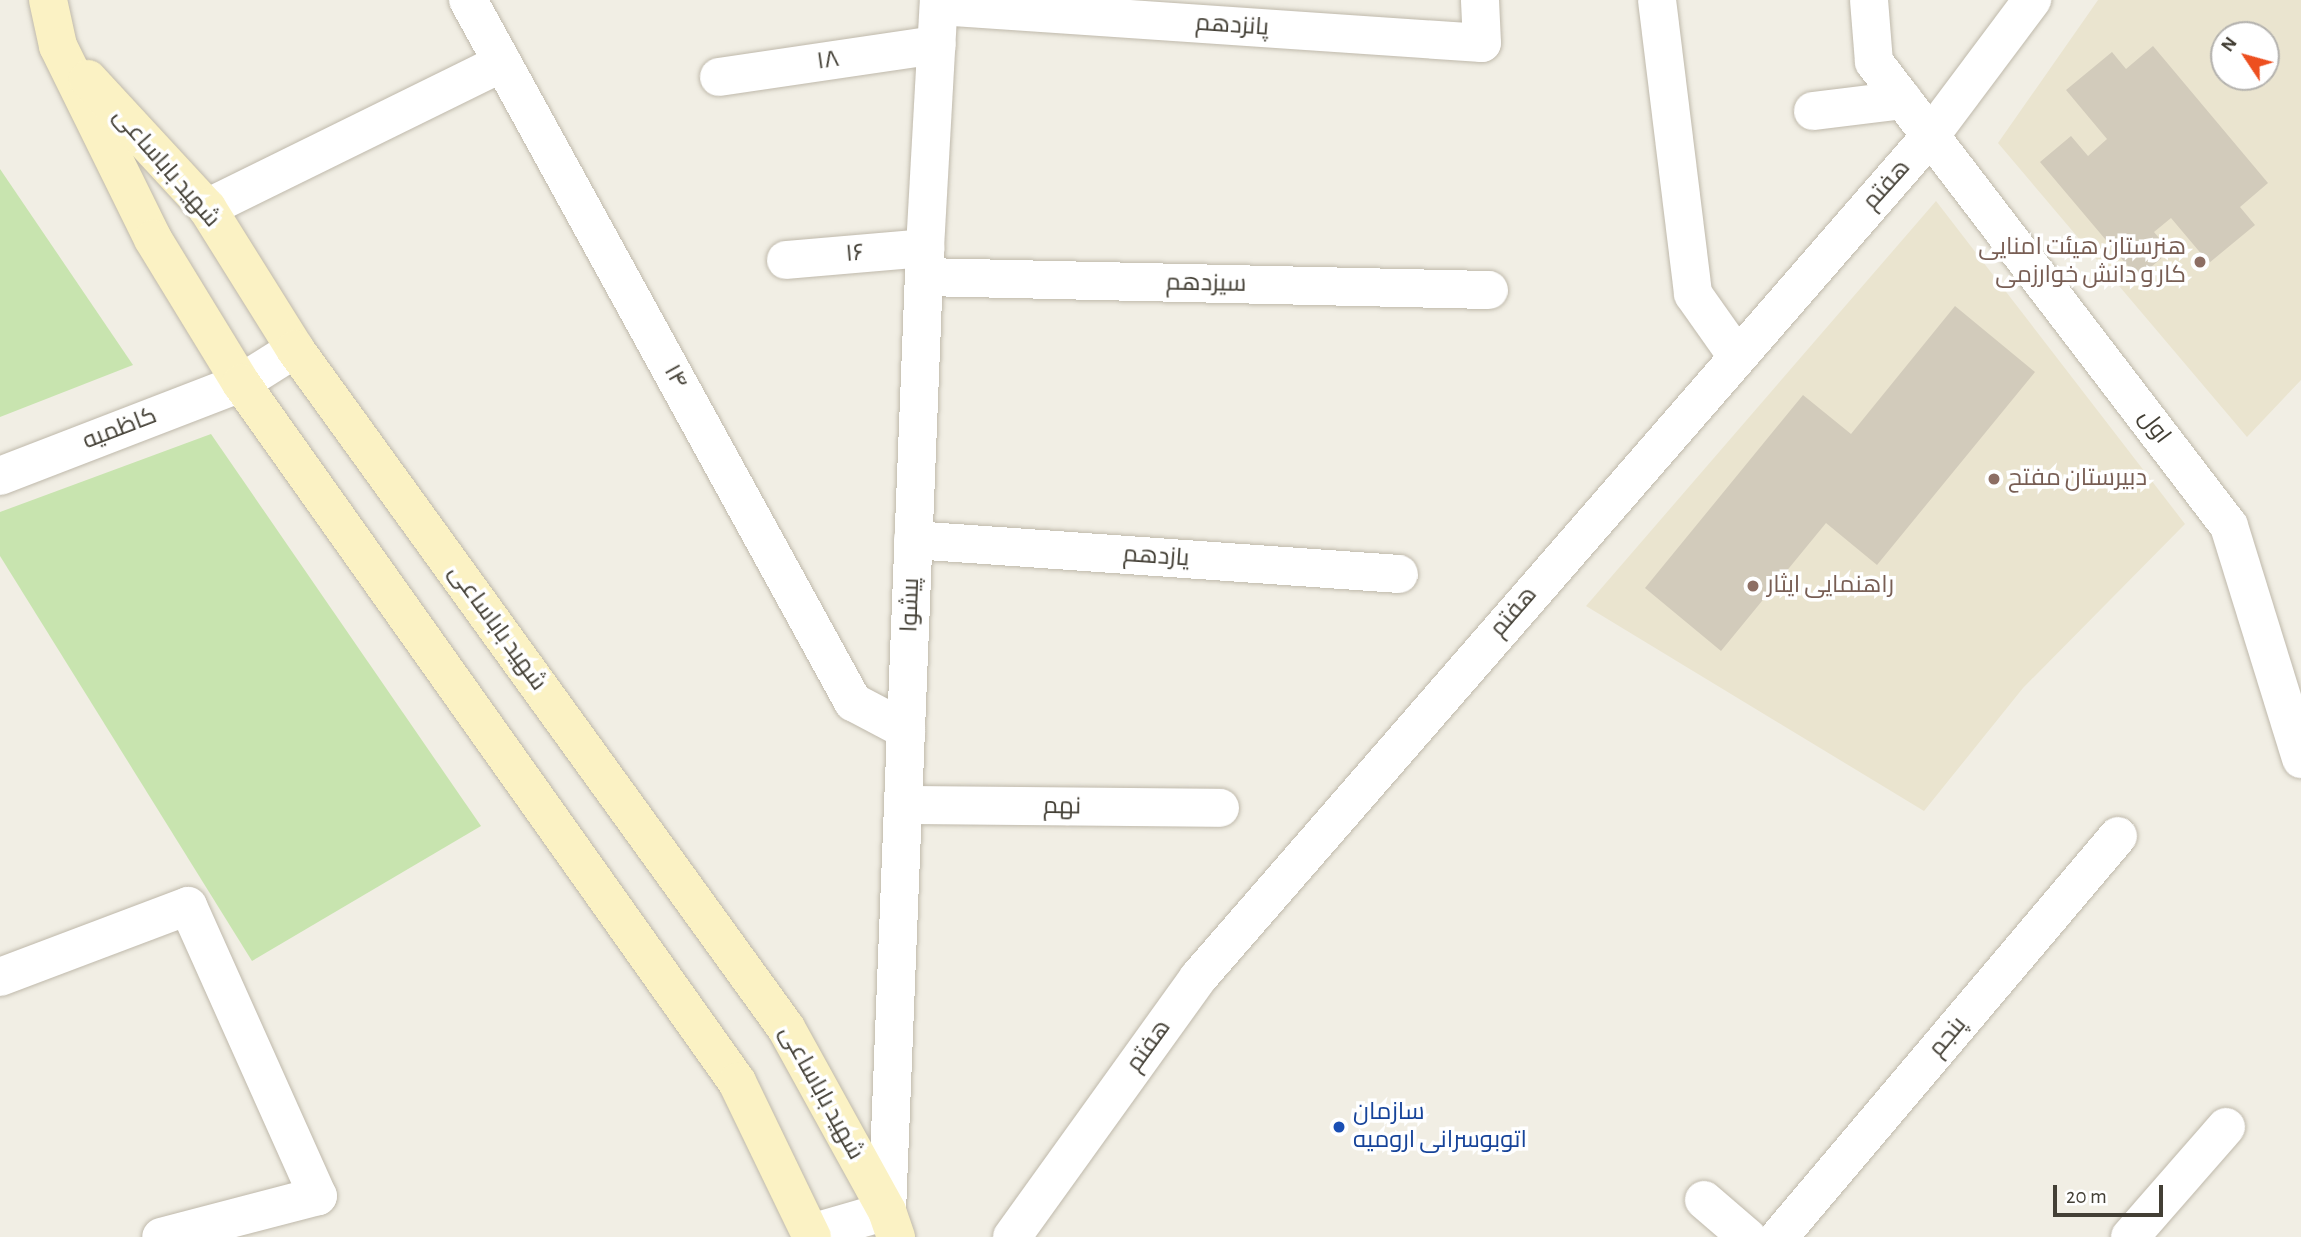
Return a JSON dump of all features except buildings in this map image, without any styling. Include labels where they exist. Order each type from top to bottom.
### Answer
[{"type":"main road","name":"شهید باباساعی","points":[[47,0],[58,46],[153,239],[241,383],[737,1083],[812,1235]]},
{"type":"main road","name":"شهید باباساعی","points":[[58,46],[207,208],[295,349],[786,1028],[891,1224]]},
{"type":"street","name":"۱۴","points":[[468,0],[853,702],[906,730]]},
{"type":"street","name":"پانزدهم","points":[[939,3],[1482,43],[1480,0]]},
{"type":"street","points":[[1657,0],[1693,294],[1736,355]]},
{"type":"street","name":"اول","points":[[1870,0],[1874,62],[2229,526],[2301,759]]},
{"type":"street","name":"هفتم","points":[[1012,1237],[1198,978],[1736,355],[1931,135],[2032,0]]},
{"type":"street","name":"پیشوا","points":[[891,1224],[913,540],[924,262],[939,3]]},
{"type":"street","name":"۱۸","points":[[719,77],[937,45]]},
{"type":"street","points":[[207,208],[502,63]]},
{"type":"street","points":[[1813,111],[1903,100]]},
{"type":"street","name":"۱۶","points":[[786,260],[924,262]]},
{"type":"street","name":"سیزدهم","points":[[924,262],[1489,290]]},
{"type":"street","name":"کاظمیه","points":[[0,476],[241,383],[295,349]]},
{"type":"street","name":"یازدهم","points":[[913,540],[1399,574]]},
{"type":"street","name":"نهم","points":[[905,805],[1220,808]]},
{"type":"street","name":"پنجم","points":[[1779,1237],[2118,836]]},
{"type":"street","points":[[0,977],[188,906],[318,1196],[161,1237]]},
{"type":"street","points":[[2130,1237],[2226,1127]]},
{"type":"street","points":[[1704,1200],[1747,1237]]},
{"type":"street","points":[[812,1235],[891,1224]]},
{"type":"shaded area","name":"هنرستان هیئت امنایی کار و دانش خوارزمی","points":[[2098,0],[2301,0],[2301,380],[2247,437],[1998,143]]},
{"type":"shaded area","points":[[1936,201],[2185,524],[2023,688],[1924,811],[1586,606]]},
{"type":"green space","points":[[0,169],[133,365],[0,417]]},
{"type":"green space","points":[[211,434],[481,826],[252,961],[0,556],[0,512]]},
{"type":"place","name":"هنرستان هیئت امنایی کار و دانش خوارزمی","points":[[2200,262]]},
{"type":"place","name":"دبیرستان مفتح","points":[[1994,479]]},
{"type":"place","name":"راهنمایی ایثار","points":[[1753,586]]},
{"type":"place","name":"سازمان اتوبوسرانی ارومیه","points":[[1339,1127]]}]
